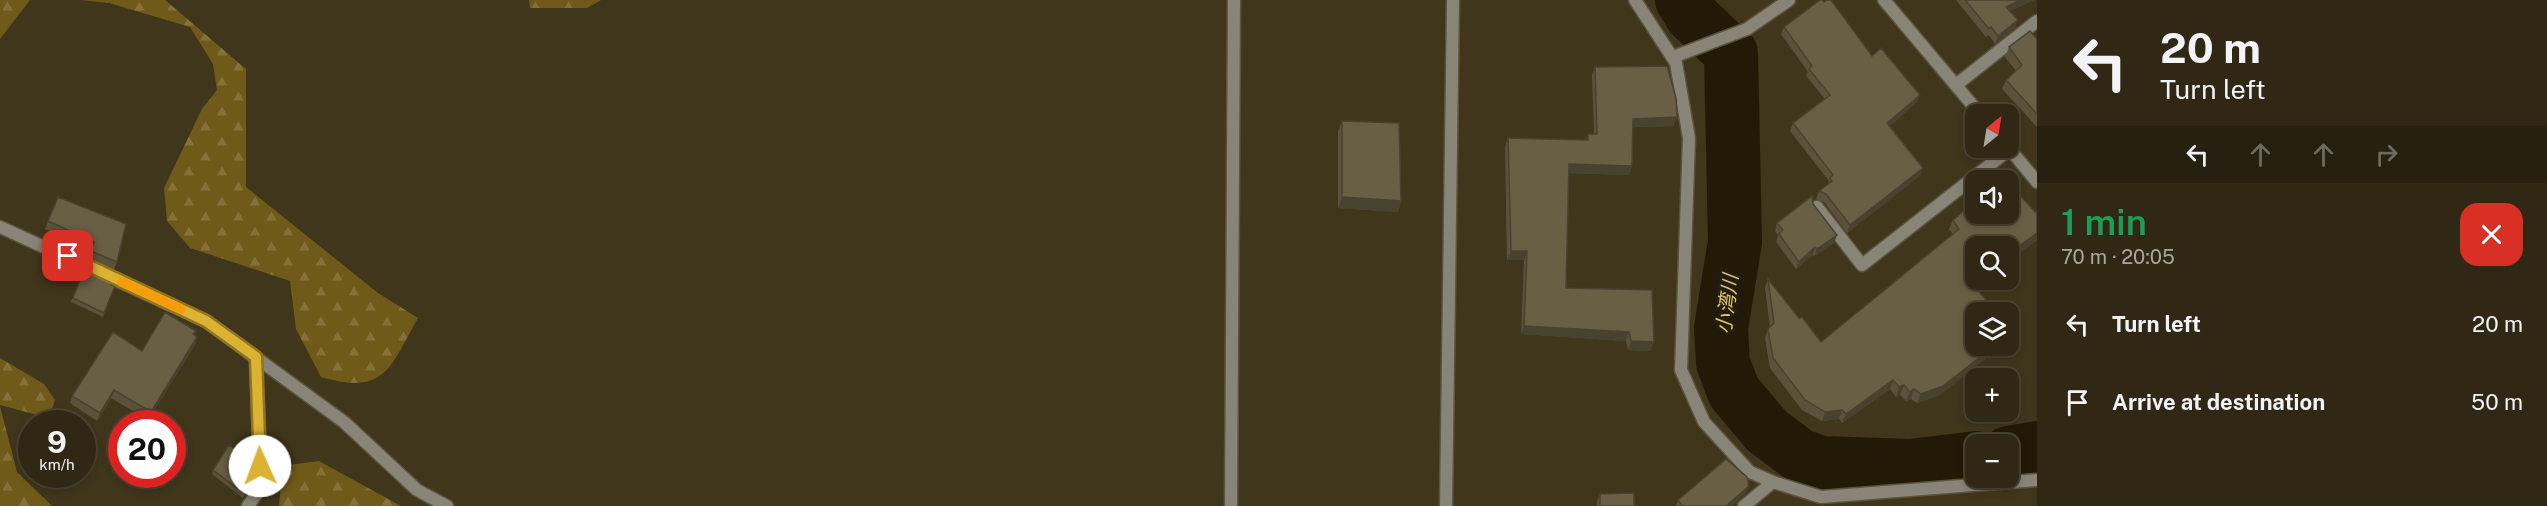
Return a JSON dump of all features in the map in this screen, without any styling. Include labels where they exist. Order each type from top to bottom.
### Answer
[{"type":"street","points":[[1231,506],[1234,0]]},
{"type":"street","points":[[1446,506],[1453,0]]},
{"type":"street","points":[[1635,0],[1676,63],[1689,138],[1681,370],[1704,422],[1750,472],[1773,483],[1821,497],[2037,480]]},
{"type":"street","points":[[1673,57],[1747,29],[1789,0]]},
{"type":"street","points":[[1884,0],[1972,104]]},
{"type":"street","points":[[1956,85],[2037,21]]},
{"type":"street","points":[[1817,207],[1862,265],[1996,158]]},
{"type":"street","points":[[2017,158],[2037,182]]},
{"type":"street","points":[[0,227],[206,321],[344,422],[417,490],[447,506]]},
{"type":"street","points":[[248,506],[261,487],[256,357]]},
{"type":"street","points":[[1744,506],[1773,483]]},
{"type":"green space","points":[[0,0],[30,0],[0,39]]},
{"type":"green space","points":[[81,0],[165,0],[246,69],[246,187],[378,293],[418,318],[400,351],[383,373],[373,380],[360,383],[321,377],[296,329],[290,281],[190,248],[167,221],[164,188],[202,109],[217,90],[213,64],[190,27],[109,3]]},
{"type":"green space","points":[[529,0],[601,0],[587,8],[530,8]]},
{"type":"green space","points":[[0,358],[44,384],[55,400],[52,410],[19,410],[0,405]]},
{"type":"green space","points":[[0,406],[18,473],[18,488],[33,488],[52,506],[0,506]]},
{"type":"green space","points":[[319,461],[401,506],[279,506],[281,481],[289,465]]},
{"type":"building","points":[[1820,0],[1824,2],[1831,0],[1872,56],[1881,48],[1920,95],[1887,123],[1923,168],[1850,225],[1826,194],[1819,191],[1832,181],[1830,178],[1833,175],[1793,123],[1830,95],[1809,69],[1812,66],[1784,27]]},
{"type":"building","points":[[1965,0],[2020,0],[2006,7],[2018,20],[1998,36],[1991,27],[1989,29]]},
{"type":"building","points":[[2030,31],[2037,39],[2037,114],[2006,80],[2022,65],[2009,47]]},
{"type":"building","points":[[1667,66],[1676,98],[1677,117],[1633,119],[1632,166],[1569,164],[1566,288],[1652,290],[1654,342],[1631,341],[1629,332],[1524,326],[1527,251],[1511,251],[1508,138],[1588,140],[1588,134],[1597,134],[1595,67]]},
{"type":"building","points":[[1342,121],[1399,123],[1401,201],[1342,197]]},
{"type":"building","points":[[2019,194],[2037,214],[2037,233],[2019,246],[2019,236],[1965,236],[1965,290],[1978,290],[1988,302],[1965,302],[1965,356],[1981,356],[1943,386],[1921,394],[1914,389],[1910,392],[1904,385],[1899,387],[1893,380],[1846,414],[1842,410],[1825,412],[1805,400],[1773,358],[1768,329],[1774,323],[1768,279],[1821,342],[1959,229],[1953,220],[1965,210],[1965,224],[2019,224]]},
{"type":"building","points":[[1812,196],[1813,204],[1837,235],[1817,249],[1815,247],[1799,262],[1779,234],[1783,230],[1777,223]]},
{"type":"building","points":[[58,197],[126,224],[117,262],[91,251],[94,242],[48,221]]},
{"type":"building","points":[[84,270],[115,286],[104,313],[73,298]]},
{"type":"building","points":[[165,312],[196,331],[193,334],[197,337],[152,410],[148,410],[114,390],[100,413],[72,396],[113,332],[142,351]]},
{"type":"building","points":[[229,445],[248,457],[245,494],[213,470]]},
{"type":"building","points":[[1726,459],[1747,477],[1749,486],[1726,506],[1683,506],[1678,500]]},
{"type":"building","points":[[1634,493],[1634,506],[1600,506],[1600,494]]},
{"type":"waterway","name":"小湾川","points":[[1682,0],[1692,16],[1731,53],[1735,242],[1721,328],[1723,363],[1734,392],[1767,431],[1799,455],[1821,463],[1910,466],[1965,459]]},
{"type":"waterway","name":"小湾川","points":[[2019,451],[2037,448]]},
{"type":"slow traffic","points":[[122,282],[181,309]]},
{"type":"route","points":[[68,256],[206,321],[256,357],[260,466]]}]
